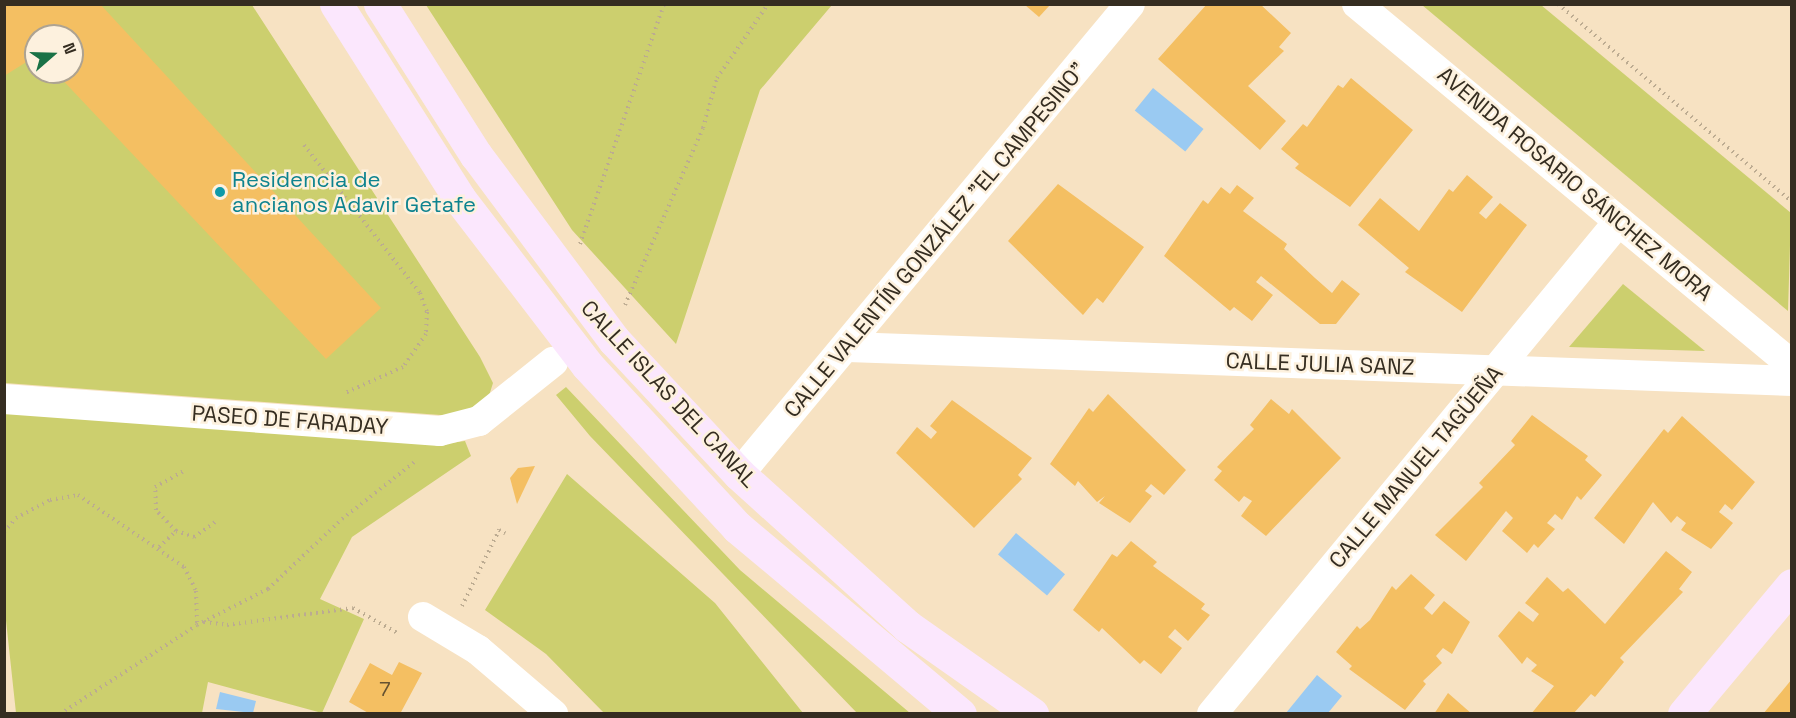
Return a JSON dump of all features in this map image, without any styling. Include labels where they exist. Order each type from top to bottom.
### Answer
[{"type":"street","name":"CALLE ISLAS DEL CANAL","points":[[336,4],[459,198],[587,365],[737,527],[960,714]]},
{"type":"street","name":"CALLE ISLAS DEL CANAL","points":[[380,4],[476,155],[566,279],[614,340],[739,474],[908,626],[1032,714]]},
{"type":"street","name":"CALLE VALENTÍN GONZÁLEZ \"EL CAMPESINO\"","points":[[739,474],[848,347],[1130,4]]},
{"type":"street","name":"AVENIDA ROSARIO SÁNCHEZ MORA","points":[[1357,4],[1791,364]]},
{"type":"street","name":"CALLE MANUEL TAGÜEÑA","points":[[1212,714],[1619,221]]},
{"type":"street","name":"CALLE JULIA SANZ","points":[[848,347],[1791,381]]},
{"type":"street","name":"PASEO DE FARADAY","points":[[4,399],[440,431],[479,421],[553,362]]},
{"type":"street","points":[[1684,714],[1791,585]]},
{"type":"street","points":[[436,618],[478,650],[553,714]]},
{"type":"path","points":[[580,250],[582,230],[664,4]]},
{"type":"path","points":[[622,312],[703,128],[717,78],[768,4]]},
{"type":"path","points":[[1558,4],[1791,202]]},
{"type":"path","points":[[304,145],[420,292],[427,312],[426,334],[403,367],[368,387],[334,393]]},
{"type":"path","points":[[60,714],[197,625],[268,589],[342,519],[436,445],[440,431]]},
{"type":"path","points":[[184,471],[155,487],[156,510],[176,531],[194,537],[217,521]]},
{"type":"path","points":[[4,532],[16,518],[50,500],[78,495],[159,547],[184,567],[196,591],[197,625]]},
{"type":"path","points":[[202,622],[227,625],[353,608],[418,644],[500,530],[505,533]]},
{"type":"path","points":[[159,547],[176,531]]},
{"type":"green space","points":[[5,4],[252,5],[480,357],[493,383],[488,399],[478,409],[454,416],[5,383]]},
{"type":"green space","points":[[426,5],[832,5],[760,90],[676,344],[572,230]]},
{"type":"green space","points":[[1422,5],[1541,5],[1791,213],[1788,311]]},
{"type":"green space","points":[[1623,284],[1705,351],[1569,347]]},
{"type":"green space","points":[[566,387],[740,570],[910,713],[857,713],[590,436],[556,395]]},
{"type":"green space","points":[[4,413],[436,445],[465,441],[471,456],[352,537],[320,599],[364,619],[322,713],[208,682],[202,713],[16,713],[4,602]]},
{"type":"green space","points":[[567,474],[715,603],[803,713],[604,713],[546,654],[485,610]]},
{"type":"water","points":[[1153,88],[1204,129],[1185,151],[1135,111]]},
{"type":"water","points":[[1016,533],[1065,574],[1047,596],[998,554]]},
{"type":"water","points":[[1317,675],[1342,696],[1328,713],[1286,713]]},
{"type":"water","points":[[220,692],[256,701],[253,713],[216,709]]},
{"type":"building","name":"Residencia de ancianos Adavir Getafe","points":[[4,4],[100,4],[381,308],[326,359],[66,84],[84,84],[84,24],[24,24],[24,64],[4,76]]},
{"type":"building","points":[[1207,4],[1260,4],[1291,33],[1279,47],[1284,51],[1248,86],[1286,121],[1260,150],[1158,59]]},
{"type":"building","points":[[1025,5],[1050,5],[1039,17]]},
{"type":"building","points":[[1351,78],[1413,130],[1350,207],[1295,168],[1299,164],[1281,149],[1303,124],[1307,127],[1338,85],[1343,88]]},
{"type":"building","points":[[1467,175],[1493,197],[1479,213],[1486,219],[1500,203],[1527,225],[1462,312],[1405,272],[1409,268],[1358,225],[1380,198],[1419,231],[1449,189],[1453,192]]},
{"type":"building","points":[[1058,184],[1144,247],[1103,303],[1097,298],[1083,315],[1008,241]]},
{"type":"building","points":[[1237,185],[1254,198],[1243,211],[1287,244],[1284,249],[1315,278],[1332,293],[1342,280],[1360,294],[1336,324],[1320,324],[1261,276],[1256,282],[1273,295],[1252,321],[1234,307],[1230,311],[1164,256],[1203,200],[1208,204],[1221,187],[1230,194]]},
{"type":"building","points":[[1108,394],[1186,470],[1164,495],[1151,484],[1145,491],[1152,496],[1130,523],[1099,503],[1105,496],[1097,502],[1078,481],[1075,486],[1050,464],[1089,408],[1093,412]]},
{"type":"building","points":[[1271,399],[1289,414],[1292,409],[1341,458],[1266,536],[1241,516],[1252,501],[1244,496],[1239,502],[1214,480],[1222,471],[1217,467],[1254,429],[1250,425]]},
{"type":"building","points":[[952,400],[1032,458],[1018,475],[1022,479],[974,528],[896,453],[917,427],[931,439],[937,432],[930,426]]},
{"type":"building","points":[[1532,415],[1588,456],[1585,460],[1602,475],[1581,500],[1577,496],[1562,520],[1555,514],[1547,523],[1555,529],[1538,548],[1534,544],[1527,553],[1502,531],[1513,518],[1506,511],[1466,561],[1435,535],[1483,487],[1479,483],[1515,445],[1511,441]]},
{"type":"building","points":[[1682,416],[1755,482],[1732,510],[1725,504],[1719,512],[1733,523],[1711,549],[1681,530],[1686,523],[1677,516],[1671,523],[1653,502],[1624,544],[1594,518],[1664,429],[1668,433]]},
{"type":"building","points":[[535,466],[517,504],[510,478],[518,468]]},
{"type":"building","points":[[1131,541],[1157,562],[1153,566],[1205,604],[1201,609],[1210,615],[1188,641],[1175,629],[1168,637],[1182,648],[1161,674],[1144,660],[1140,664],[1102,628],[1099,632],[1073,610],[1112,554],[1117,557]]},
{"type":"building","points":[[1666,551],[1692,572],[1679,589],[1683,592],[1620,658],[1624,662],[1595,697],[1591,694],[1573,714],[1531,714],[1554,686],[1531,671],[1537,665],[1527,657],[1522,664],[1498,636],[1519,611],[1533,622],[1539,614],[1525,603],[1547,577],[1563,592],[1568,588],[1605,624]]},
{"type":"building","points":[[1411,574],[1435,595],[1424,608],[1432,615],[1444,601],[1470,622],[1452,654],[1443,648],[1436,656],[1442,663],[1423,681],[1426,684],[1405,710],[1349,669],[1352,666],[1336,652],[1357,626],[1360,629],[1370,620],[1392,586],[1396,590]]},
{"type":"building","points":[[399,662],[422,673],[400,714],[370,714],[349,702],[370,663],[392,675]]},
{"type":"building","points":[[1792,679],[1792,714],[1763,714]]},
{"type":"building","points":[[1448,693],[1472,714],[1434,714]]},
{"type":"place","name":"Residencia de ancianos Adavir Getafe","points":[[220,192]]}]
